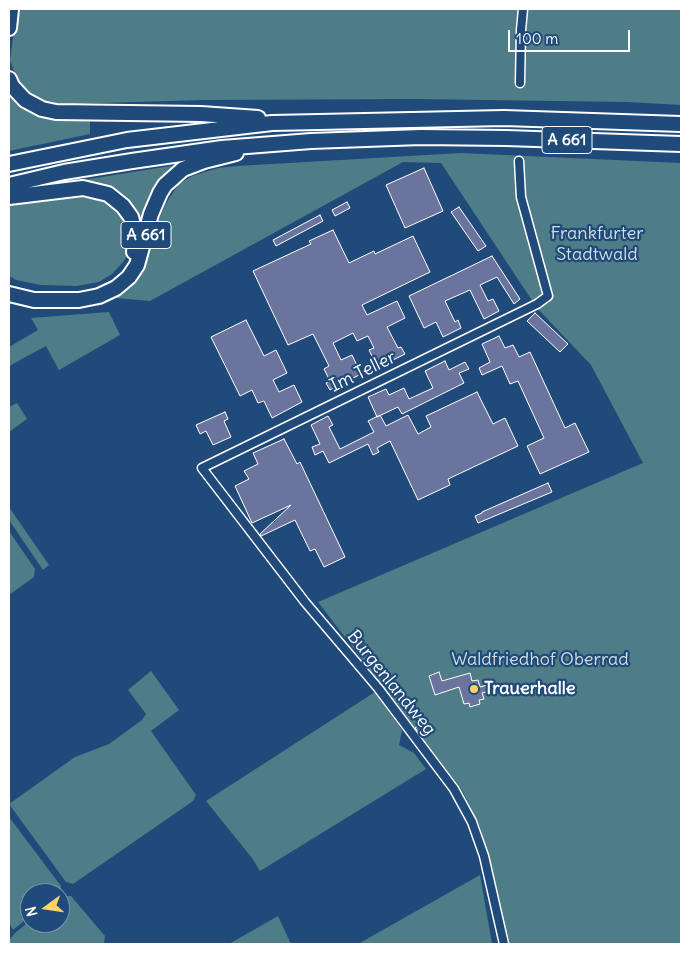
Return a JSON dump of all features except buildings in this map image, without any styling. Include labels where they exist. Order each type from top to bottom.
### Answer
[{"type":"highway","points":[[9,28],[10,9]]},
{"type":"highway","name":"A 661","points":[[9,79],[25,100],[42,109],[56,112],[201,114],[306,121]]},
{"type":"highway","name":"A 661","points":[[9,164],[127,140],[306,121],[504,118],[681,124]]},
{"type":"highway","name":"A 661","points":[[9,185],[64,172],[132,161],[222,148],[274,144],[431,137],[681,144]]},
{"type":"highway","name":"A 661","points":[[9,294],[34,300],[78,300],[99,296],[111,291],[129,277],[137,265],[155,203],[165,185],[177,173],[204,161],[274,144]]},
{"type":"highway","points":[[9,197],[74,188],[92,189],[115,199],[128,212],[134,226],[136,242],[132,258],[123,274],[113,283],[99,290],[52,296],[23,293],[9,289]]},
{"type":"street","points":[[520,84],[523,9]]},
{"type":"street","name":"Im Teller","points":[[202,468],[537,304],[548,296],[520,197],[519,161]]},
{"type":"street","name":"Burgenlandweg","points":[[202,468],[305,602],[378,688],[454,790],[472,822],[484,856],[504,944]]},
{"type":"green space","points":[[21,9],[681,9],[681,105],[627,102],[415,99],[206,100],[63,104],[39,101],[23,90],[17,80],[10,60],[15,24]]},
{"type":"green space","points":[[9,94],[39,117],[90,121],[90,134],[9,151]]},
{"type":"green space","name":"Waldfriedhof Oberrad","points":[[461,153],[681,163],[681,944],[508,944],[480,827],[462,790],[318,602],[643,463],[591,365],[537,308],[441,163],[403,162],[150,301],[116,298],[140,270],[168,200],[178,185],[192,176],[218,168],[237,166]]},
{"type":"green space","points":[[183,164],[142,230],[127,201],[119,193],[99,184],[83,182],[83,180]]},
{"type":"green space","points":[[81,191],[108,198],[126,220],[131,234],[129,251],[124,261],[112,274],[99,282],[77,286],[41,285],[16,280],[9,276],[9,201]]},
{"type":"green space","points":[[109,312],[120,335],[59,370],[46,346],[9,366],[9,347],[38,330],[31,318]]},
{"type":"green space","points":[[17,403],[27,419],[9,432],[9,407]]},
{"type":"green space","points":[[9,507],[49,565],[43,570],[9,520]]},
{"type":"green space","points":[[9,531],[35,569],[34,577],[9,595]]},
{"type":"green space","points":[[151,671],[179,710],[151,731],[196,795],[193,801],[73,884],[66,882],[9,804],[75,757],[109,744],[142,720],[146,714],[128,690]]},
{"type":"green space","points":[[375,692],[402,730],[399,745],[414,753],[426,769],[260,871],[252,858],[206,801]]},
{"type":"green space","points":[[9,817],[59,883],[20,883],[20,924],[13,930],[9,923]]},
{"type":"green space","points":[[480,875],[492,944],[358,944]]},
{"type":"green space","points":[[71,896],[105,936],[104,943],[9,944],[9,940],[20,929],[20,933],[70,933]]},
{"type":"green space","points":[[278,916],[291,944],[229,944]]},
{"type":"place","name":"Trauerhalle","points":[[474,689]]},
{"type":"park label","name":"Frankfurter Stadtwald","points":[[597,244]]}]
